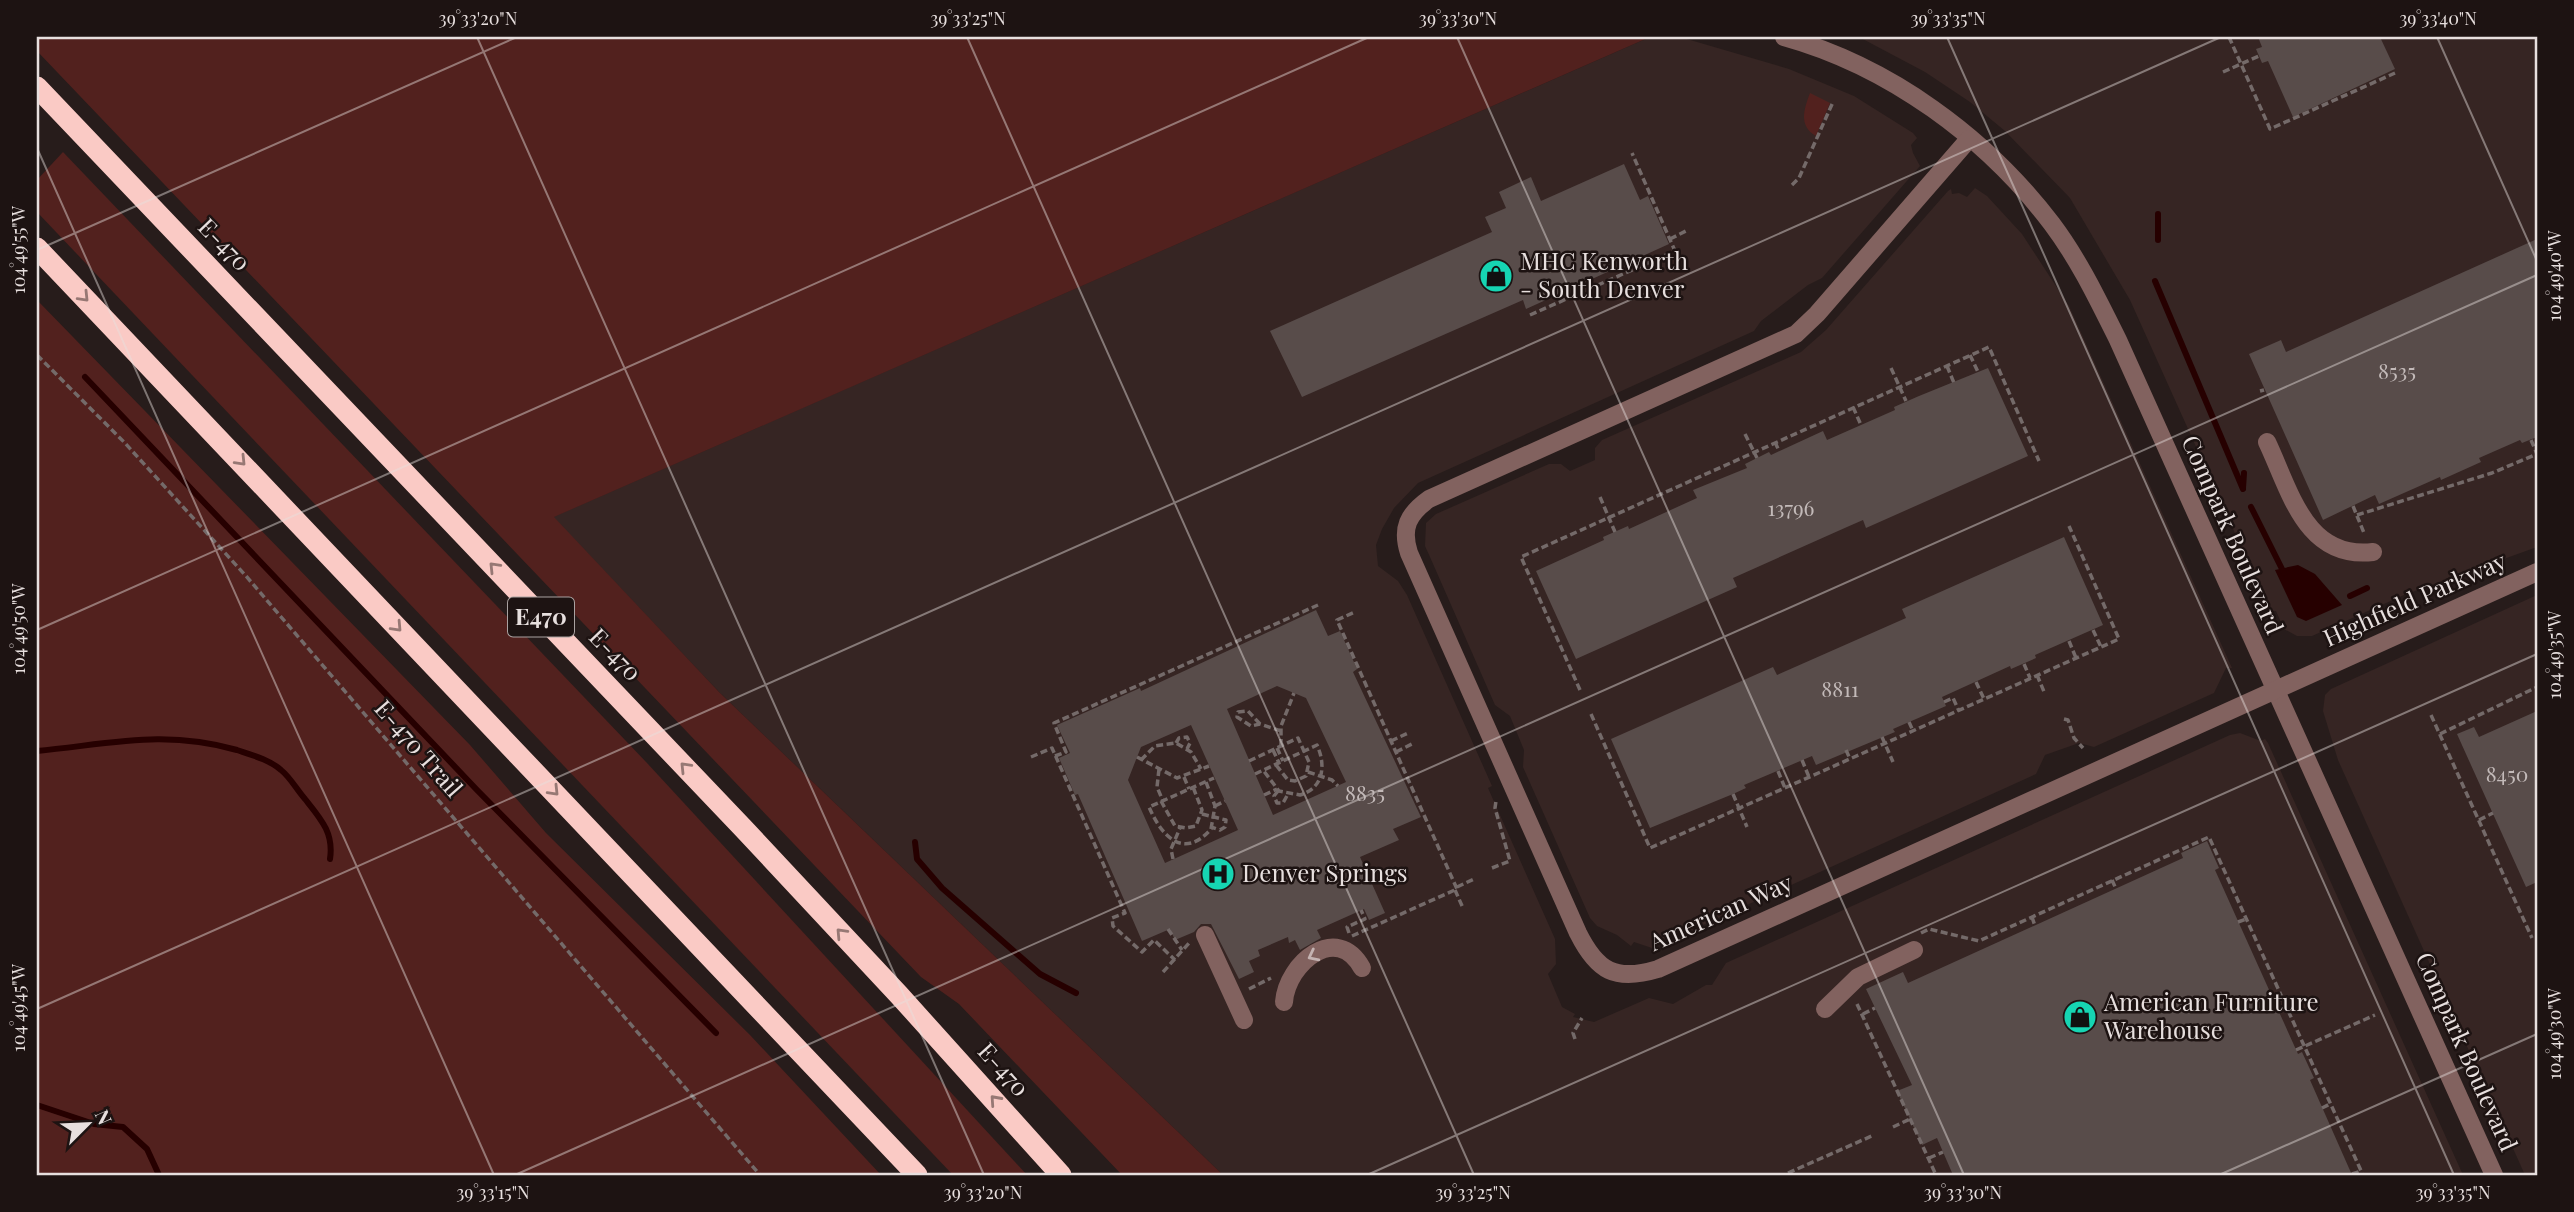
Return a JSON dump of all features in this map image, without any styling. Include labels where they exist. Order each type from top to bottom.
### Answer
[{"type":"highway","name":"E-470","points":[[37,87],[752,838],[1061,1175]]},
{"type":"highway","points":[[37,247],[917,1175]]},
{"type":"street","name":"Compark Boulevard","points":[[1784,37],[1823,48],[1866,68],[1907,92],[1969,139],[2030,197],[2058,233],[2091,286],[2494,1175]]},
{"type":"street","name":"American Way","points":[[1969,139],[1817,314],[1796,334],[1429,499],[1410,515],[1406,524],[1409,553],[1589,956],[1604,970],[1624,974],[1658,969],[2275,690]]},
{"type":"street","points":[[2267,442],[2311,532],[2343,549],[2373,552]]},
{"type":"street","name":"Highfield Parkway","points":[[2275,690],[2537,572]]},
{"type":"street","points":[[1202,941],[1244,1020]]},
{"type":"street","points":[[1825,1009],[1858,977],[1916,942]]},
{"type":"street","points":[[1284,1002],[1285,990],[1294,972],[1305,958],[1318,952],[1331,949],[1351,952],[1362,968]]},
{"type":"street","points":[[1041,1151],[1075,1175]]},
{"type":"path","points":[[2229,37],[2270,129],[2395,73]]},
{"type":"path","points":[[2223,72],[2259,56]]},
{"type":"path","points":[[1792,185],[1799,178],[1833,102]]},
{"type":"path","points":[[1530,315],[1675,251],[1632,153]]},
{"type":"path","points":[[1670,239],[1686,231]]},
{"type":"path","points":[[1580,690],[1521,557],[1989,347],[2039,461]]},
{"type":"path","name":"E-470 Trail","points":[[37,355],[140,459],[246,576],[761,1175]]},
{"type":"path","points":[[1970,355],[1978,372]]},
{"type":"path","points":[[1947,366],[1954,383]]},
{"type":"path","points":[[1891,368],[1906,401]]},
{"type":"path","points":[[1853,407],[1861,425]]},
{"type":"path","points":[[1745,434],[1757,458]]},
{"type":"path","points":[[2357,516],[2492,472],[2537,454],[2530,440]]},
{"type":"path","points":[[1775,442],[1779,451]]},
{"type":"path","points":[[2451,476],[2454,483]]},
{"type":"path","points":[[1600,497],[1615,532]]},
{"type":"path","points":[[2395,497],[2398,503]]},
{"type":"path","points":[[2353,506],[2362,528]]},
{"type":"path","points":[[1591,714],[1650,848],[2119,639],[2069,526]]},
{"type":"path","points":[[1055,757],[1066,752],[1054,723],[1318,606]]},
{"type":"path","points":[[1355,612],[1337,620],[1463,908]]},
{"type":"path","points":[[2093,630],[2101,647]]},
{"type":"path","points":[[2068,641],[2076,658]]},
{"type":"path","points":[[2024,664],[2030,679]]},
{"type":"path","points":[[2037,676],[2045,694]]},
{"type":"path","points":[[1976,682],[1984,699]]},
{"type":"path","points":[[2440,734],[2537,687]]},
{"type":"path","points":[[1250,761],[1277,748],[1298,738],[1309,762],[1308,772],[1302,780],[1288,780],[1279,763],[1277,748],[1294,693]]},
{"type":"path","points":[[1944,702],[1953,698],[1959,711]]},
{"type":"path","points":[[1261,724],[1248,711],[1238,712],[1237,717],[1246,724],[1261,724],[1281,731]]},
{"type":"path","points":[[2431,715],[2532,938]]},
{"type":"path","points":[[2064,719],[2068,720],[2074,738],[2083,748]]},
{"type":"path","points":[[1909,722],[1913,731]]},
{"type":"path","points":[[2461,723],[2464,731]]},
{"type":"path","points":[[1391,741],[1408,733]]},
{"type":"path","points":[[1176,743],[1179,738],[1187,737],[1190,743],[1187,749]]},
{"type":"path","points":[[1882,737],[1893,762]]},
{"type":"path","points":[[1201,769],[1187,749],[1176,743],[1155,746],[1139,759],[1177,778],[1186,776],[1209,766]]},
{"type":"path","points":[[1396,752],[1412,744]]},
{"type":"path","points":[[1255,774],[1263,770],[1317,746],[1323,764],[1321,776],[1307,793],[1288,794],[1278,790],[1263,770]]},
{"type":"path","points":[[1031,757],[1052,748],[1125,913],[1111,922],[1142,952],[1154,940],[1175,960]]},
{"type":"path","points":[[1846,750],[1850,759]]},
{"type":"path","points":[[1802,760],[1810,777]]},
{"type":"path","points":[[1159,769],[1157,787],[1172,823],[1180,828],[1196,826],[1202,814],[1186,776]]},
{"type":"path","points":[[1778,771],[1786,788]]},
{"type":"path","points":[[1308,772],[1338,786]]},
{"type":"path","points":[[1206,782],[1215,806],[1211,827],[1194,842],[1174,840],[1164,835],[1149,807],[1214,778]]},
{"type":"path","points":[[1278,790],[1274,796],[1277,803],[1283,803],[1288,794]]},
{"type":"path","points":[[1265,795],[1278,790]]},
{"type":"path","points":[[1733,793],[1747,827]]},
{"type":"path","points":[[1215,806],[1225,801]]},
{"type":"path","points":[[1492,868],[1510,860],[1496,801]]},
{"type":"path","points":[[2479,820],[2493,813]]},
{"type":"path","points":[[1202,814],[1223,818],[1226,824],[1220,830],[1211,827]]},
{"type":"path","points":[[1173,859],[1171,849],[1180,828]]},
{"type":"path","points":[[1916,942],[1929,929],[1979,941],[2209,837],[2362,1173],[2352,1174]]},
{"type":"path","points":[[1339,937],[1351,937],[1474,879]]},
{"type":"path","points":[[2112,880],[2116,889]]},
{"type":"path","points":[[1351,937],[1347,927],[1365,919],[1361,910]]},
{"type":"path","points":[[2032,917],[2035,926]]},
{"type":"path","points":[[2238,922],[2246,919]]},
{"type":"path","points":[[1168,929],[1183,950]]},
{"type":"path","points":[[1163,972],[1194,937],[1202,941]]},
{"type":"path","points":[[1241,992],[1277,975]]},
{"type":"path","points":[[2274,1002],[2282,999]]},
{"type":"path","points":[[1850,1007],[1858,1003],[1936,1175]]},
{"type":"path","points":[[1863,1014],[1875,1008]]},
{"type":"path","points":[[2296,1050],[2375,1015]]},
{"type":"path","points":[[1575,1039],[1573,1033],[1582,1018]]},
{"type":"path","points":[[2322,1108],[2330,1104]]},
{"type":"path","points":[[1893,1127],[1910,1118]]},
{"type":"path","points":[[1788,1174],[1874,1135]]},
{"type":"path","points":[[1928,1158],[1943,1152]]},
{"type":"shaded area","points":[[37,37],[1650,37],[554,517],[719,692],[1223,1175],[1122,1175],[959,1004],[921,977],[37,51]]},
{"type":"shaded area","points":[[1650,37],[1680,37],[1789,69],[1854,96],[1913,133],[1917,138],[1911,145],[1920,166],[1822,278],[1808,285],[1761,321],[1754,331],[1418,483],[1394,508],[1382,529],[1376,545],[1378,566],[1398,581],[1407,595],[1492,786],[1488,788],[1555,939],[1556,964],[1548,974],[1562,1007],[1575,1014],[1573,1017],[1594,1022],[1649,998],[1673,1004],[1706,985],[1712,985],[1726,963],[2230,735],[2240,733],[2261,741],[2265,739],[2268,743],[2463,1175],[1223,1175],[719,692],[553,517]]},
{"type":"shaded area","points":[[1859,37],[2537,37],[2537,547],[2404,595],[2312,636],[2297,636],[2284,629],[2276,611],[2270,611],[2130,300],[2070,198],[2005,131],[1970,102],[1925,72]]},
{"type":"shaded area","points":[[1810,93],[1830,103],[1816,136],[1810,132],[1804,117]]},
{"type":"shaded area","points":[[63,152],[647,763],[1027,1175],[953,1175],[37,212],[37,180]]},
{"type":"shaded area","points":[[1975,188],[1987,196],[2022,234],[2069,306],[2232,668],[2226,668],[2214,693],[2094,747],[2079,743],[2045,755],[2036,774],[1652,948],[1634,942],[1631,946],[1617,935],[1597,926],[1590,918],[1523,767],[1524,750],[1510,716],[1495,705],[1425,546],[1426,523],[1436,514],[1549,464],[1561,464],[1570,471],[1595,460],[1595,448],[1602,440],[1801,352],[1826,330],[1948,191],[1951,189],[1952,194],[1959,193],[1967,197]]},
{"type":"shaded area","points":[[37,300],[470,745],[546,833],[750,1035],[881,1175],[37,1175]]},
{"type":"shaded area","points":[[2298,565],[2315,574],[2342,605],[2306,621],[2297,617],[2275,570]]},
{"type":"shaded area","points":[[2537,595],[2537,1175],[2525,1175],[2338,760],[2323,711],[2325,695],[2331,689]]},
{"type":"building","points":[[2258,37],[2380,37],[2395,69],[2293,117],[2268,61],[2262,63],[2256,49],[2262,47]]},
{"type":"building","name":"MHC Kenworth - South Denver","points":[[1624,164],[1640,200],[1648,196],[1669,244],[1526,309],[1523,300],[1302,397],[1270,331],[1492,232],[1485,217],[1506,208],[1499,192],[1531,177],[1541,201]]},
{"type":"building","points":[[2537,239],[2537,437],[2522,443],[2520,440],[2479,458],[2481,462],[2441,480],[2440,477],[2379,504],[2375,495],[2323,520],[2249,354],[2281,340],[2286,352]]},
{"type":"building","points":[[1988,368],[2028,456],[1866,528],[1863,520],[1733,578],[1737,587],[1576,659],[1536,571],[1604,540],[1603,537],[1628,526],[1629,529],[1697,498],[1693,490],[1747,468],[1745,464],[1769,452],[1771,455],[1823,431],[1827,440],[1895,410],[1894,407]]},
{"type":"building","points":[[2064,537],[2103,625],[2035,655],[2036,658],[2011,669],[2010,666],[1942,697],[1946,706],[1893,729],[1895,732],[1816,765],[1812,756],[1744,785],[1746,788],[1733,794],[1650,828],[1611,739],[1773,667],[1777,675],[1906,618],[1902,609]]},
{"type":"building","points":[[1316,610],[1328,636],[1340,631],[1357,669],[1353,672],[1421,817],[1393,829],[1399,840],[1360,857],[1385,913],[1369,920],[1364,909],[1317,930],[1321,938],[1300,950],[1295,940],[1289,943],[1288,937],[1258,950],[1260,956],[1249,961],[1254,972],[1239,979],[1211,924],[1201,924],[1194,932],[1175,940],[1170,929],[1142,941],[1078,794],[1075,795],[1059,758],[1070,753],[1057,725],[1140,688],[1141,691]],"holes":[[[1277,686],[1306,698],[1346,782],[1273,815],[1227,709]],[[1191,725],[1238,830],[1165,863],[1128,780],[1141,747]]]},
{"type":"building","points":[[2537,711],[2537,882],[2526,887],[2457,734],[2474,727],[2479,737]]},
{"type":"building","name":"American Furniture Warehouse","points":[[2207,841],[2219,868],[2215,870],[2298,1054],[2302,1052],[2314,1078],[2310,1080],[2352,1175],[1953,1175],[1937,1138],[1922,1145],[1897,1091],[1912,1085],[1866,989],[1903,972],[1908,983],[2183,858],[2181,853]]},
{"type":"waterway","points":[[2158,214],[2158,240]]},
{"type":"waterway","points":[[2155,281],[2243,489]]},
{"type":"waterway","points":[[85,377],[477,790],[716,1033]]},
{"type":"waterway","points":[[2243,488],[2244,473]]},
{"type":"waterway","points":[[2251,507],[2284,573]]},
{"type":"waterway","points":[[2350,596],[2367,588]]},
{"type":"waterway","points":[[37,751],[161,739],[210,744],[255,756],[272,763],[284,773],[316,813],[328,834],[330,859]]},
{"type":"waterway","points":[[915,842],[917,859],[942,888],[1040,974],[1076,993]]},
{"type":"waterway","points":[[37,1105],[94,1124],[123,1127],[147,1149],[159,1175]]},
{"type":"place","name":"MHC Kenworth - South Denver","points":[[1496,276]]},
{"type":"place","name":"Denver Springs","points":[[1218,874]]},
{"type":"place","name":"American Furniture Warehouse","points":[[2080,1017]]}]
